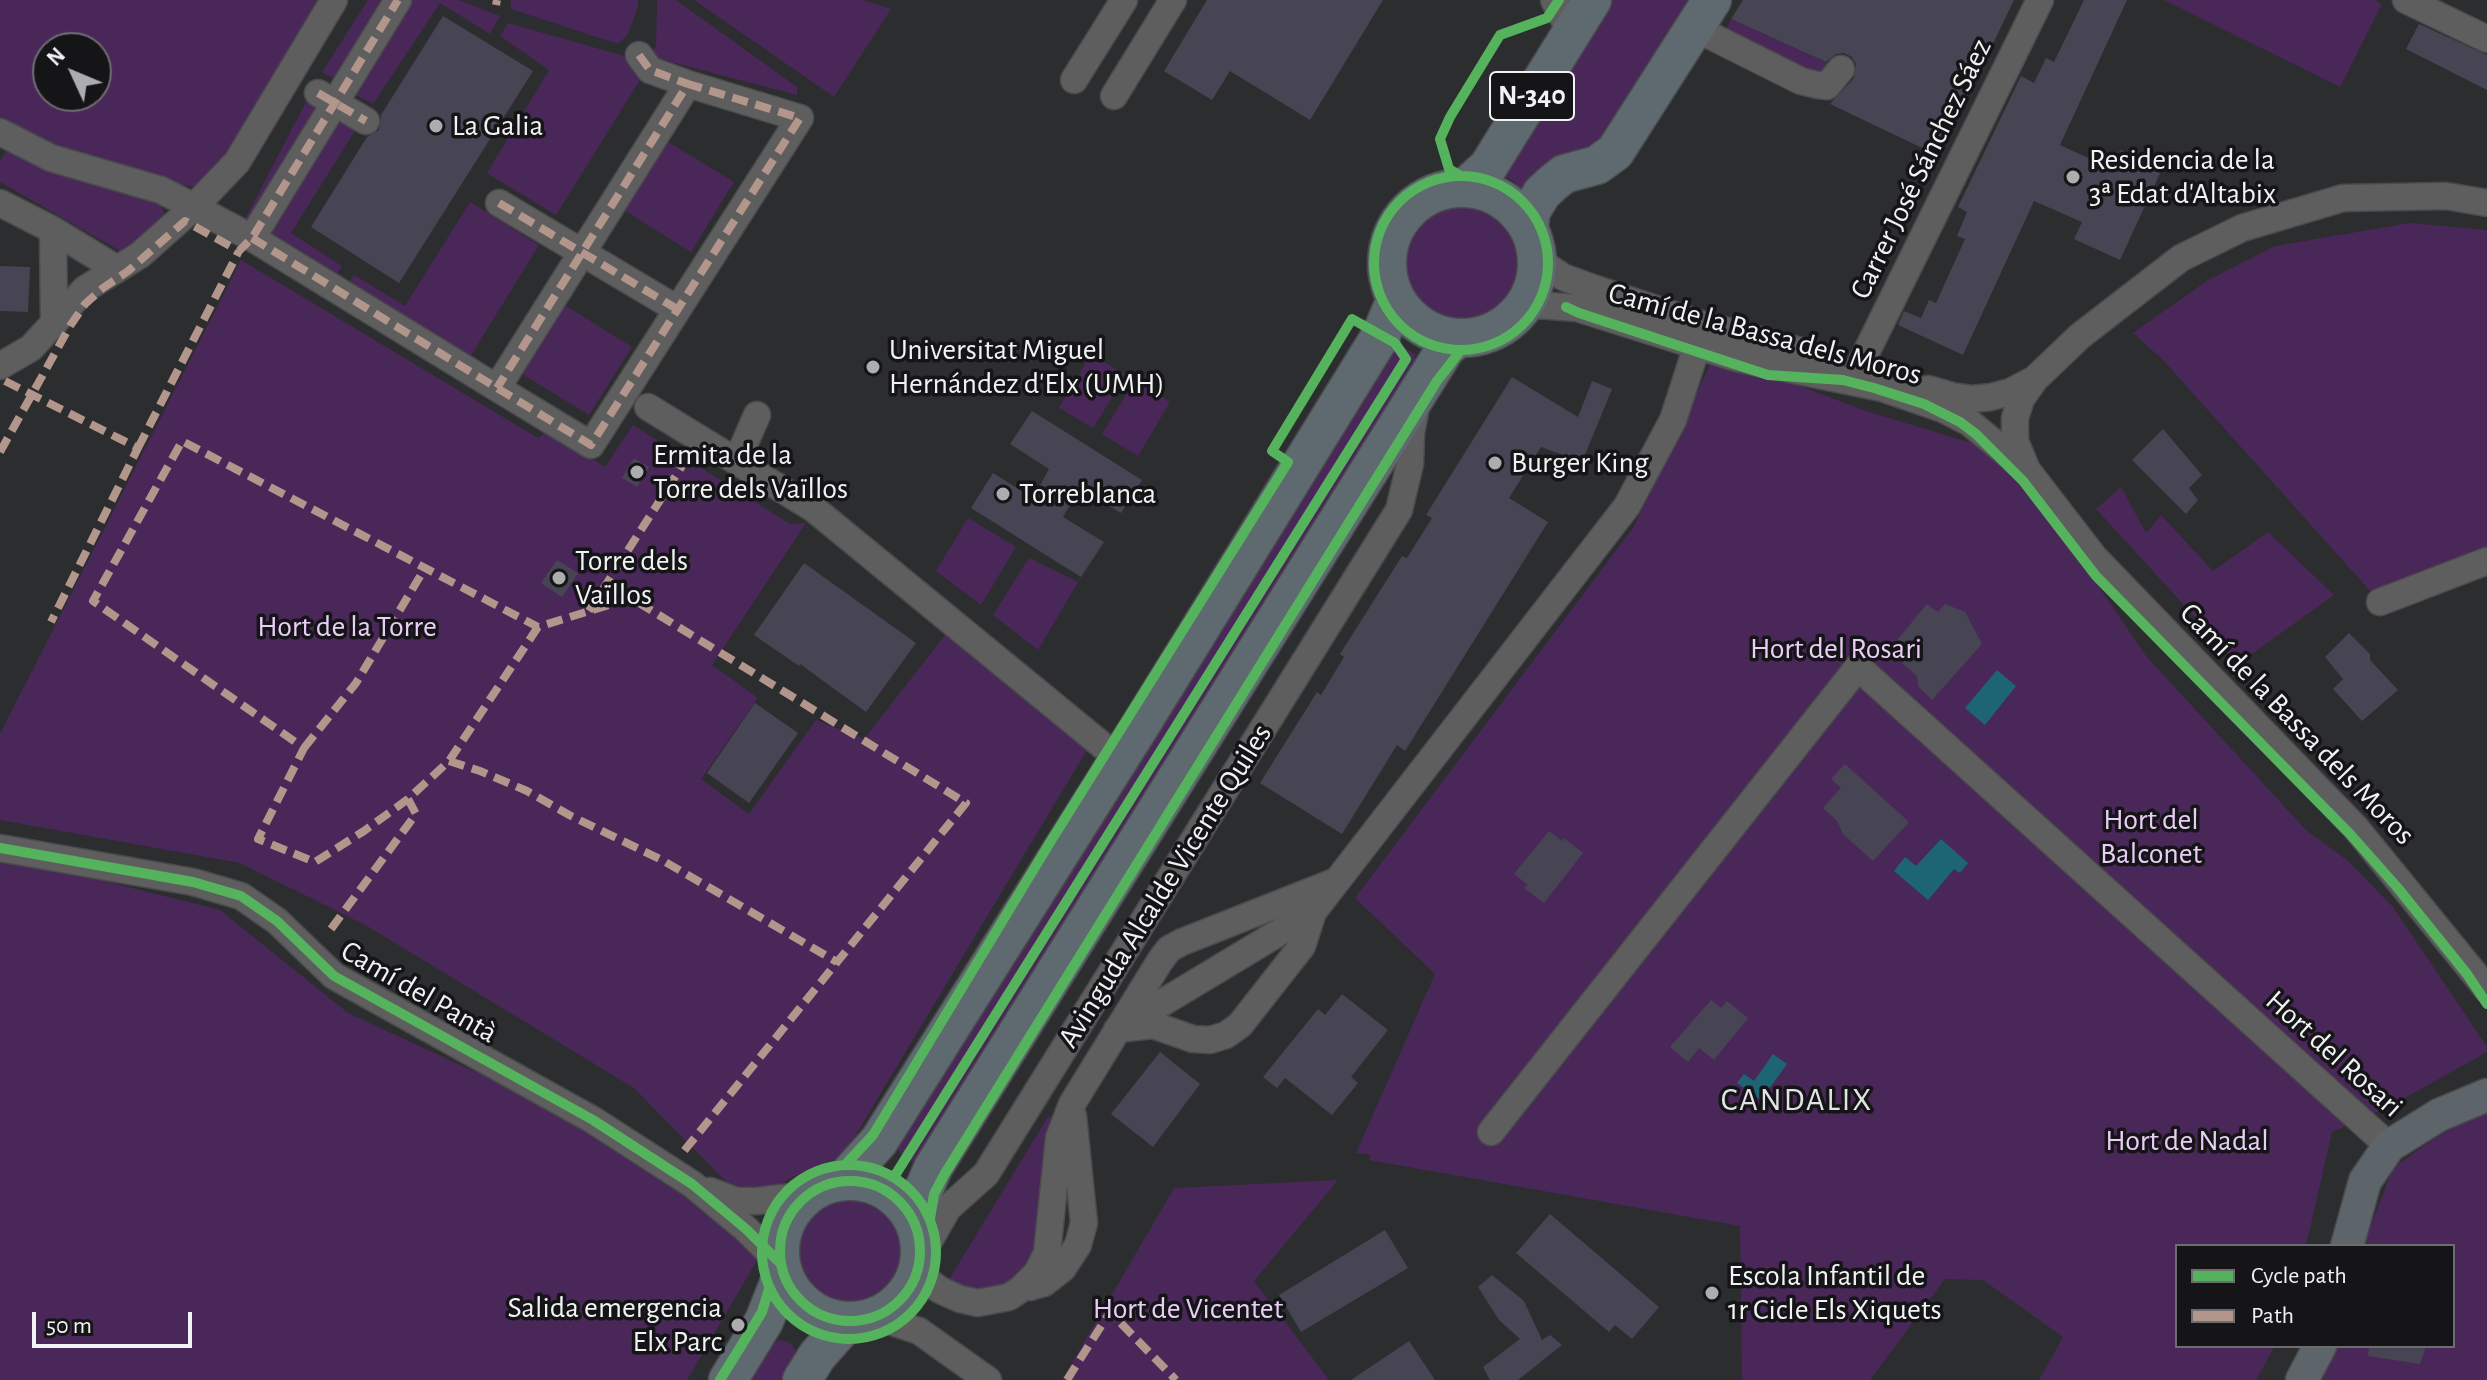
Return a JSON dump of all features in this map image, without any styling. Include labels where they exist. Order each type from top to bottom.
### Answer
[{"type":"highway","name":"N-340","points":[[1466,187],[1488,167],[1592,0]]},
{"type":"highway","points":[[1533,241],[1517,211],[1503,199],[1466,187],[1447,189],[1411,207],[1398,223],[1390,241],[1387,261],[1389,281],[1407,315],[1421,327],[1439,335],[1457,339],[1480,337],[1501,328],[1519,313],[1534,287],[1533,241],[1531,211],[1542,193],[1564,174],[1597,165],[1615,152],[1703,15]]},
{"type":"highway","points":[[843,1181],[879,1141],[1140,726],[1381,335],[1396,299]]},
{"type":"highway","points":[[1418,394],[1446,348],[1457,339]]},
{"type":"highway","name":"Avinguda Alcalde Vicente Quiles","points":[[912,1217],[933,1168],[1418,394]]},
{"type":"highway","points":[[728,1380],[765,1320],[782,1268],[782,1232],[796,1205],[808,1195],[843,1181],[859,1181],[883,1189],[903,1204],[912,1217],[919,1235],[919,1264],[902,1299],[862,1320],[817,1356],[802,1380]]},
{"type":"highway","points":[[782,1268],[794,1295],[812,1311],[862,1320]]},
{"type":"main road","points":[[2348,1244],[2365,1181],[2389,1146],[2439,1115],[2487,1095]]},
{"type":"main road","points":[[2302,1380],[2319,1348]]},
{"type":"street","points":[[0,366],[31,348],[85,289],[140,255],[194,207],[237,162],[334,0]]},
{"type":"street","points":[[252,238],[326,98],[398,0]]},
{"type":"street","points":[[1074,80],[1124,0]]},
{"type":"street","points":[[1114,96],[1173,0]]},
{"type":"street","points":[[1554,0],[1571,33]]},
{"type":"street","name":"Carrer José Sánchez Sáez","points":[[1859,367],[2040,0]]},
{"type":"street","points":[[2409,1],[2487,39]]},
{"type":"street","points":[[1703,15],[1711,36],[1801,81],[1827,86],[1836,79],[1841,69]]},
{"type":"street","points":[[1099,41],[1101,49],[1112,62],[1121,65],[1134,62]]},
{"type":"street","points":[[2,137],[51,158],[161,190],[194,207],[252,238],[591,445],[800,118],[650,70],[639,55]]},
{"type":"street","points":[[497,388],[688,84]]},
{"type":"street","points":[[326,98],[366,121]]},
{"type":"street","points":[[2035,379],[2080,336],[2181,258],[2242,228],[2343,198],[2446,196],[2487,203]]},
{"type":"street","points":[[0,203],[53,230],[117,269]]},
{"type":"street","points":[[499,203],[677,309]]},
{"type":"street","points":[[53,230],[54,324]]},
{"type":"street","name":"Camí de la Bassa dels Moros","points":[[1533,241],[1548,267],[1563,277],[1590,287],[1698,323],[1952,396],[1972,399],[2010,392],[2035,379]]},
{"type":"street","name":"Camí de la Bassa dels Moros","points":[[1519,313],[1537,305],[1577,308],[1736,358],[1882,388],[1943,409],[1970,423],[2027,470],[2072,530],[2131,598],[2355,827],[2487,989]]},
{"type":"street","points":[[1117,1030],[1313,912],[1627,506],[1673,420],[1697,346]]},
{"type":"street","name":"Camí de la Bassa dels Moros","points":[[2027,470],[2015,441],[2015,418],[2021,399],[2035,379]]},
{"type":"street","name":"Avinguda Alcalde Vicente Quiles","points":[[919,1264],[948,1208],[986,1174],[1399,510],[1410,464],[1411,433],[1418,394]]},
{"type":"street","points":[[648,407],[814,509],[1119,759]]},
{"type":"street","points":[[737,461],[757,415]]},
{"type":"street","points":[[2380,602],[2487,561]]},
{"type":"street","name":"Hort del Rosari","points":[[1491,1132],[1858,667],[2389,1146]]},
{"type":"street","name":"Camí del Pantà","points":[[0,848],[193,882],[241,896],[277,921],[334,976],[580,1112],[692,1184],[746,1229],[782,1268]]},
{"type":"street","points":[[919,1264],[940,1290],[978,1303],[1009,1297],[1021,1289],[1044,1283],[1063,1268],[1078,1245],[1084,1223],[1072,1104],[1169,949],[1338,881]]},
{"type":"street","points":[[1117,1030],[1153,1025],[1193,1039],[1210,1040],[1226,1035],[1240,1025],[1302,946],[1313,912]]},
{"type":"street","points":[[1154,974],[1152,998],[1155,1008],[1164,1022],[1177,1033]]},
{"type":"street","name":"Camí del Pantà","points":[[692,1184],[736,1201],[808,1195]]},
{"type":"street","points":[[862,1320],[919,1331],[988,1380]]},
{"type":"green space","points":[[0,0],[317,0],[245,125],[217,165],[195,187],[157,181],[38,144],[0,123]]},
{"type":"green space","points":[[368,0],[391,0],[338,81],[322,72]]},
{"type":"green space","points":[[405,0],[459,0],[500,16],[490,34],[440,3],[373,104],[350,92]]},
{"type":"green space","points":[[511,0],[638,0],[638,7],[628,34],[618,44],[511,9]]},
{"type":"green space","points":[[657,0],[676,0],[797,87],[797,95],[652,57],[650,52],[656,47]]},
{"type":"green space","points":[[694,0],[863,0],[891,9],[834,97]]},
{"type":"green space","points":[[1603,0],[1698,0],[1606,146],[1525,197],[1514,181],[1495,172]]},
{"type":"green space","points":[[2164,0],[2375,0],[2382,4],[2340,87]]},
{"type":"green space","points":[[1731,19],[1834,66],[1822,77],[1724,34]]},
{"type":"green space","points":[[508,23],[635,59],[645,72],[556,215],[487,173],[549,70],[500,36]]},
{"type":"green space","points":[[307,100],[321,111],[248,226],[243,223]]},
{"type":"green space","points":[[333,115],[355,131],[291,233],[342,266],[333,280],[260,233]]},
{"type":"green space","points":[[665,140],[734,182],[691,252],[622,209]]},
{"type":"green space","points":[[6,151],[119,186],[160,204],[166,219],[127,255],[0,182],[0,162]]},
{"type":"green space","points":[[470,202],[539,245],[467,362],[346,288],[354,275],[405,306]]},
{"type":"green space","points":[[1461,206],[1483,211],[1502,223],[1514,242],[1519,264],[1514,286],[1502,305],[1483,317],[1461,322],[1439,317],[1420,305],[1408,286],[1403,264],[1408,242],[1420,223],[1439,211]]},
{"type":"green space","points":[[2410,223],[2487,230],[2487,561],[2380,602],[2163,360],[2133,333],[2208,280],[2275,246]]},
{"type":"green space","name":"Hort de la Torre","points":[[241,260],[538,438],[548,430],[605,467],[633,425],[790,524],[806,523],[712,665],[758,698],[701,779],[749,814],[816,720],[864,739],[945,635],[1087,750],[843,1156],[766,1191],[733,1189],[634,1088],[367,926],[240,863],[0,820],[0,734]]},
{"type":"green space","points":[[563,304],[632,347],[589,415],[519,372]]},
{"type":"green space","points":[[1402,346],[1415,354],[1415,370],[916,1162],[905,1160],[897,1148],[901,1132],[1390,350]]},
{"type":"green space","points":[[1091,354],[1126,375],[1093,428],[1059,408]]},
{"type":"green space","points":[[1715,354],[1866,411],[1978,445],[2023,481],[2059,528],[2146,656],[2306,830],[2348,861],[2393,907],[2487,1047],[2487,1052],[2389,1107],[2332,1132],[2306,1244],[2175,1244],[2175,1348],[2274,1348],[2256,1380],[2039,1380],[2063,1337],[1983,1280],[1945,1279],[1870,1380],[1742,1380],[1740,1226],[1369,1160],[1371,1155],[1356,1153],[1435,974],[1355,898],[1633,528]]},
{"type":"green space","points":[[1135,380],[1170,402],[1138,456],[1102,434]]},
{"type":"green space","points":[[2121,487],[2146,533],[2161,515],[2213,571],[2268,532],[2334,595],[2238,664],[2096,509]]},
{"type":"green space","points":[[968,518],[1016,547],[981,605],[936,571]]},
{"type":"green space","points":[[1029,558],[1078,582],[1038,650],[993,615]]},
{"type":"green space","points":[[0,855],[220,910],[348,1013],[551,1107],[662,1176],[763,1250],[687,1380],[0,1380]]},
{"type":"green space","points":[[2487,1110],[2487,1380],[2319,1380],[2333,1348],[2455,1348],[2455,1244],[2364,1244],[2393,1168],[2439,1135]]},
{"type":"green space","points":[[1049,1115],[1055,1119],[1033,1259],[1009,1285],[983,1291],[955,1282],[950,1278]]},
{"type":"green space","name":"Hort de Vicentet","points":[[1338,1180],[1254,1281],[1329,1380],[1062,1380],[1174,1188]]},
{"type":"green space","points":[[848,1198],[868,1202],[885,1214],[897,1231],[901,1251],[897,1271],[885,1288],[868,1300],[848,1304],[828,1300],[811,1288],[799,1271],[795,1251],[799,1231],[811,1214],[828,1202]]},
{"type":"green space","points":[[780,1340],[789,1342],[796,1351],[795,1359],[782,1380],[748,1380],[769,1346]]},
{"type":"water","points":[[1997,670],[2016,686],[1985,725],[1965,708]]},
{"type":"water","points":[[1941,839],[1968,863],[1960,873],[1954,869],[1928,900],[1894,871],[1905,857],[1916,866]]},
{"type":"water","points":[[1773,1054],[1787,1064],[1761,1100],[1737,1083],[1744,1074],[1754,1081]]},
{"type":"building","points":[[1207,0],[1383,0],[1310,120],[1230,71],[1212,100],[1164,71]]},
{"type":"building","points":[[1743,0],[2014,0],[1939,156],[1830,104],[1854,78],[1856,64],[1852,57],[1844,53],[1836,54],[1826,62],[1731,19]]},
{"type":"building","name":"Residencia de la 3ª Edat d'Altabix","points":[[2084,0],[2127,0],[2060,145],[2112,169],[2121,150],[2162,169],[2120,260],[2074,239],[2082,222],[2034,201],[1963,355],[1898,325],[1904,311],[1921,318],[1929,300],[1936,303],[1965,239],[1957,236],[1967,212],[1958,207],[2021,76],[2034,83],[2046,58],[2054,62]]},
{"type":"building","name":"La Galia","points":[[443,16],[533,71],[399,283],[311,227],[367,137],[379,130],[381,115]]},
{"type":"building","points":[[2419,24],[2487,55],[2487,90],[2406,49]]},
{"type":"building","points":[[0,266],[30,267],[28,312],[0,311]]},
{"type":"building","points":[[1512,377],[1578,417],[1592,381],[1612,389],[1582,462],[1541,447],[1509,498],[1548,522],[1405,751],[1397,745],[1342,834],[1260,783],[1317,692],[1321,695],[1344,657],[1340,654],[1402,556],[1407,558],[1432,518],[1426,515]]},
{"type":"building","name":"Torreblanca","points":[[1032,411],[1142,480],[1121,513],[1080,489],[1063,517],[1104,542],[1081,577],[971,508],[993,473],[1033,498],[1049,469],[1010,444]]},
{"type":"building","points":[[2163,429],[2202,475],[2189,488],[2198,500],[2186,514],[2132,460]]},
{"type":"building","points":[[634,458],[649,467],[637,487],[622,478]]},
{"type":"building","name":"Torre dels Vaïllos","points":[[557,560],[578,573],[562,597],[541,583]]},
{"type":"building","points":[[804,563],[916,643],[866,712],[754,635]]},
{"type":"building","points":[[1927,604],[1938,612],[1945,604],[1965,612],[1982,644],[1932,700],[1918,686],[1917,676],[1902,663],[1907,657],[1893,645]]},
{"type":"building","points":[[2349,633],[2398,690],[2362,721],[2333,689],[2343,679],[2325,657]]},
{"type":"building","points":[[755,703],[798,733],[749,803],[707,773]]},
{"type":"building","points":[[1845,764],[1909,822],[1873,861],[1843,834],[1837,821],[1823,808],[1841,788],[1831,779]]},
{"type":"building","points":[[1549,831],[1583,853],[1544,903],[1524,888],[1528,885],[1514,874]]},
{"type":"building","points":[[1342,994],[1388,1030],[1351,1077],[1358,1083],[1332,1115],[1285,1078],[1277,1088],[1263,1077],[1318,1009],[1325,1015]]},
{"type":"building","points":[[1711,1000],[1721,1008],[1727,1001],[1748,1018],[1714,1060],[1699,1048],[1688,1062],[1670,1047]]},
{"type":"building","points":[[1160,1052],[1200,1084],[1153,1147],[1111,1114]]},
{"type":"building","points":[[1550,1214],[1659,1307],[1632,1339],[1615,1325],[1609,1332],[1516,1253]]},
{"type":"building","points":[[1385,1230],[1408,1268],[1301,1332],[1279,1295]]},
{"type":"building","points":[[1492,1275],[1524,1301],[1542,1340],[1550,1335],[1562,1345],[1518,1380],[1490,1380],[1483,1367],[1520,1339],[1499,1320],[1478,1287]]},
{"type":"building","points":[[1409,1341],[1435,1380],[1351,1380]]},
{"type":"building","points":[[2369,1348],[2425,1348],[2420,1364],[2368,1356]]},
{"type":"marked path","points":[[0,452],[70,326],[85,304],[103,288],[128,271],[185,221],[239,251],[252,238],[398,0]]},
{"type":"marked path","points":[[496,5],[497,0]]},
{"type":"marked path","points":[[639,55],[650,70],[688,84]]},
{"type":"marked path","points":[[252,238],[497,388],[591,445],[800,118],[688,84],[497,388]]},
{"type":"marked path","points":[[318,93],[366,121]]},
{"type":"marked path","points":[[499,203],[677,309]]},
{"type":"marked path","points":[[138,448],[239,251]]},
{"type":"marked path","points":[[5,381],[138,448],[51,622]]},
{"type":"marked path","points":[[538,627],[449,761],[408,799],[315,862],[258,839],[304,748],[93,601],[182,441],[538,627],[631,598],[966,803],[684,1151]]},
{"type":"marked path","points":[[589,611],[682,466]]},
{"type":"marked path","points":[[304,748],[356,683],[425,568]]},
{"type":"marked path","points":[[449,761],[527,791],[662,860],[837,962]]},
{"type":"marked path","points":[[331,929],[416,814],[408,799]]},
{"type":"marked path","points":[[1067,1380],[1110,1312],[1176,1380]]},
{"type":"cycle path","points":[[1461,176],[1449,169],[1440,139],[1450,117],[1500,35],[1547,18],[1559,0]]},
{"type":"cycle path","points":[[1461,176],[1494,183],[1522,202],[1541,230],[1548,263],[1541,296],[1522,324],[1494,343],[1461,350],[1428,343],[1400,324],[1381,296],[1374,263],[1381,230],[1400,202],[1428,183],[1461,176]]},
{"type":"cycle path","points":[[1566,307],[1768,375],[1843,380],[1874,388],[1924,404],[1976,434],[2023,481],[2096,576],[2349,833],[2397,887],[2467,974],[2487,1004]]},
{"type":"cycle path","points":[[845,1165],[873,1135],[1049,844],[1288,462],[1272,451],[1352,319],[1395,343],[1406,359],[894,1177]]},
{"type":"cycle path","points":[[930,1219],[934,1194],[944,1175],[1437,381],[1461,350]]},
{"type":"cycle path","points":[[0,848],[193,882],[241,896],[277,921],[334,976],[593,1120],[692,1184],[746,1229],[780,1263]]},
{"type":"cycle path","points":[[849,1165],[882,1171],[911,1190],[930,1219],[936,1252],[930,1285],[911,1314],[882,1333],[849,1339],[816,1333],[787,1314],[768,1285],[762,1252],[768,1219],[787,1190],[816,1171],[849,1165]]},
{"type":"cycle path","points":[[850,1181],[877,1186],[900,1201],[915,1224],[920,1251],[915,1278],[900,1301],[877,1316],[850,1321],[823,1316],[800,1301],[785,1278],[780,1251],[785,1224],[800,1201],[823,1186],[850,1181]]},
{"type":"cycle path","points":[[720,1380],[762,1312],[769,1289]]},
{"type":"place","name":"La Galia","points":[[436,126]]},
{"type":"place","name":"Residencia de la 3ª Edat d'Altabix","points":[[2073,177]]},
{"type":"place","name":"Universitat Miguel Hernández d'Elx (UMH)","points":[[873,367]]},
{"type":"place","name":"Burger King","points":[[1495,463]]},
{"type":"place","name":"Ermita de la Torre dels Vaïllos","points":[[637,472]]},
{"type":"place","name":"Torreblanca","points":[[1003,494]]},
{"type":"place","name":"Torre dels Vaïllos","points":[[559,578]]},
{"type":"place","name":"Escola Infantil de 1r Cicle Els Xiquets","points":[[1712,1293]]},
{"type":"place","name":"Salida emergencia Elx Parc","points":[[738,1325]]},
{"type":"district","name":"CANDALIX","points":[[1797,1100]]},
{"type":"park label","name":"Hort del Balconet","points":[[2151,837]]},
{"type":"park label","name":"Hort de Nadal","points":[[2187,1141]]}]
